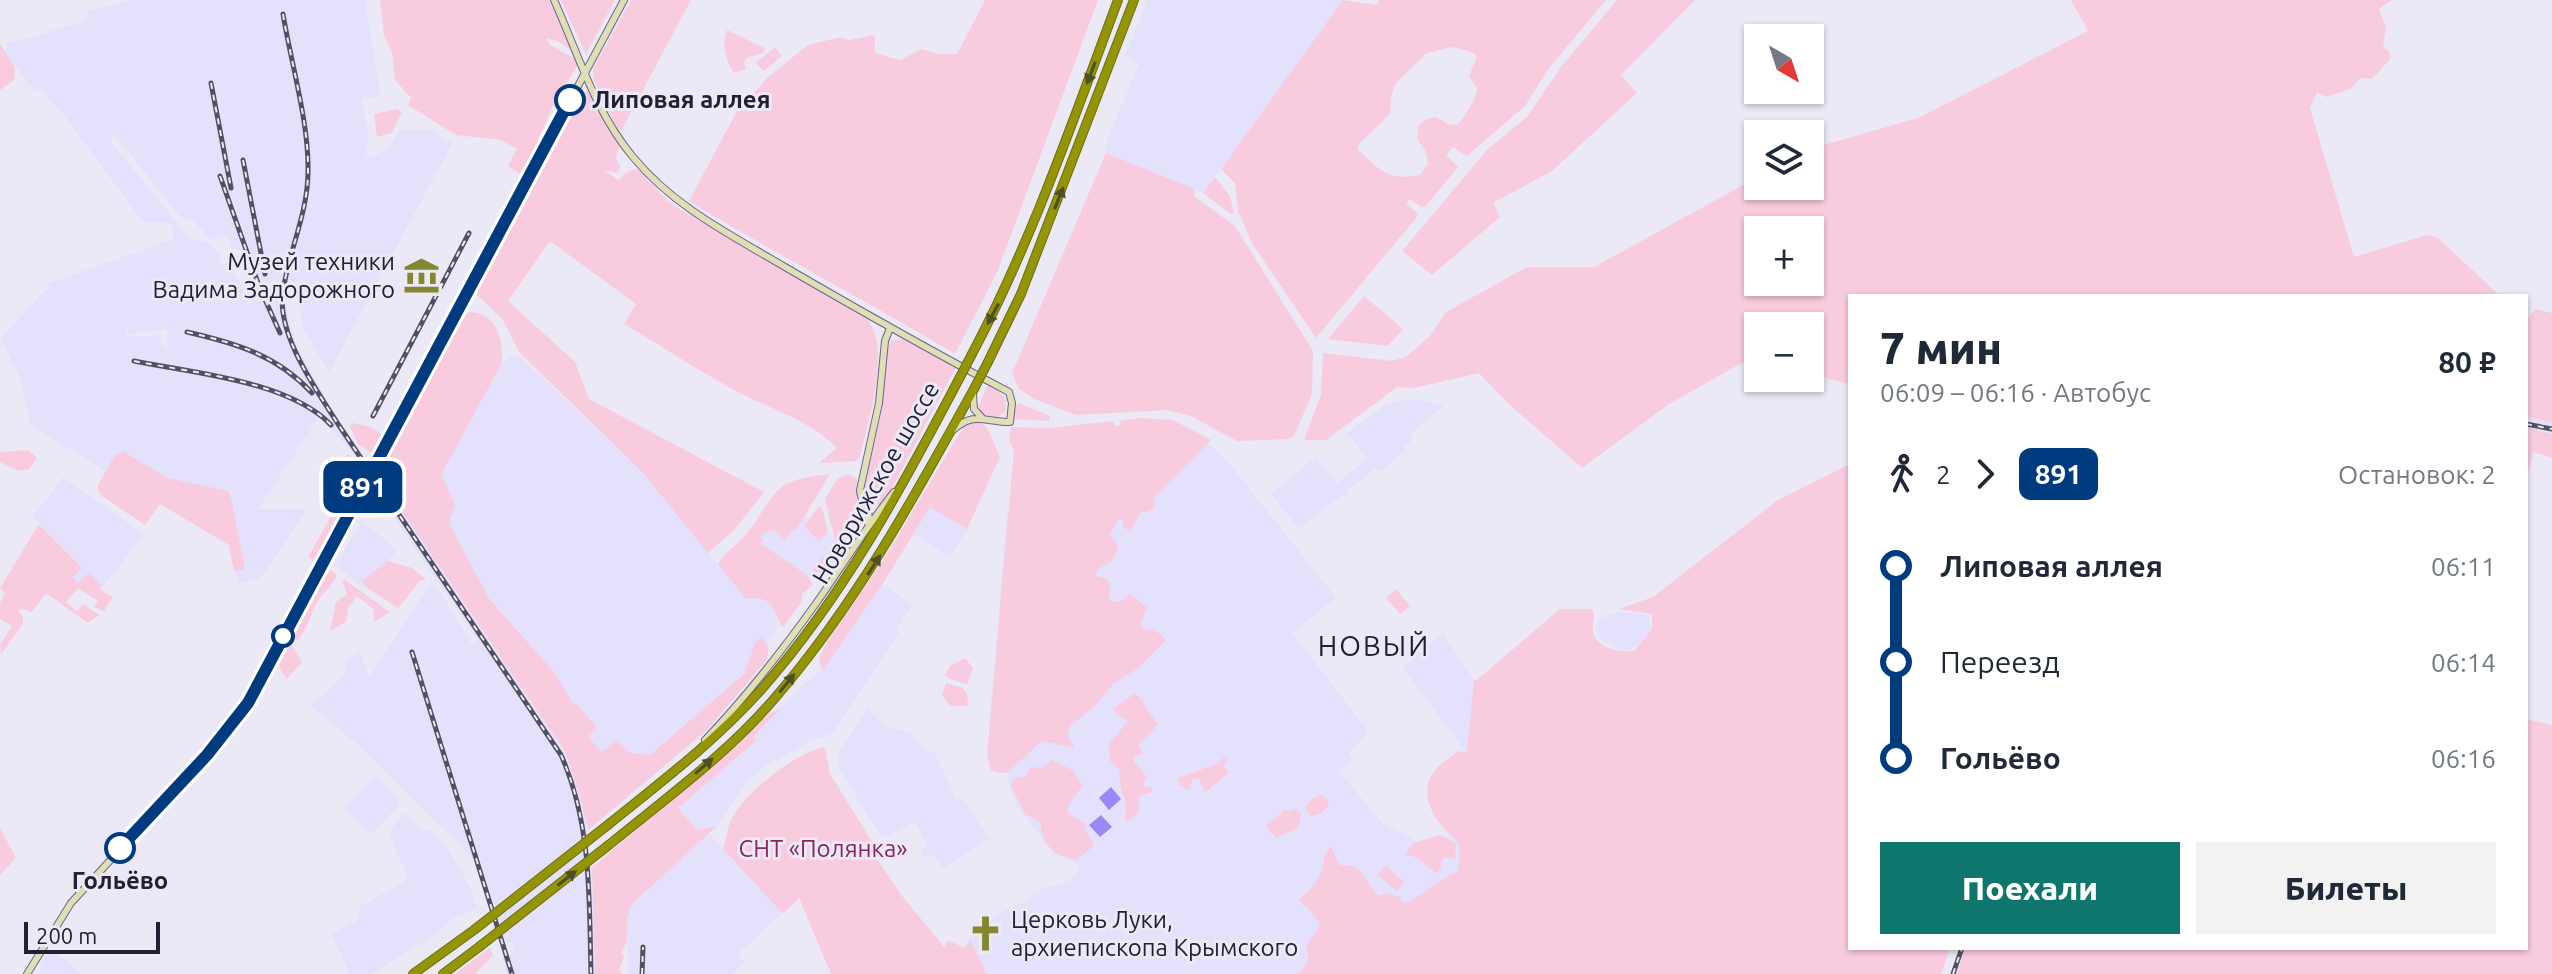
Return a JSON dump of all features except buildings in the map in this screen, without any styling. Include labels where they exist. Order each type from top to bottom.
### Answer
[{"type":"highway","name":"Новорижское шоссе","points":[[413,974],[474,930],[683,763],[750,701],[801,641],[866,549],[1008,285],[1118,0]]},
{"type":"highway","name":"Новорижское шоссе","points":[[443,974],[610,844],[718,754],[774,700],[856,592],[948,436],[1021,294],[1134,0]]},
{"type":"street","points":[[554,0],[617,137],[633,158],[674,199],[890,328],[1009,392],[1012,403],[1010,422],[968,419],[948,436]]},
{"type":"street","points":[[27,974],[71,903],[223,737],[248,703],[624,0]]},
{"type":"street","points":[[867,526],[870,515],[861,499],[860,490],[879,403],[885,341],[890,328]]},
{"type":"street","points":[[975,387],[973,405],[983,419]]},
{"type":"street","points":[[683,763],[764,675],[867,526],[911,470]]},
{"type":"street","points":[[866,506],[877,508],[887,501]]},
{"type":"shaded area","points":[[132,0],[365,0],[381,96],[362,99],[369,139],[365,150],[367,156],[372,157],[390,147],[400,130],[433,130],[443,139],[453,142],[329,372],[302,327],[298,282],[288,281],[285,301],[295,343],[339,421],[364,457],[367,453],[374,458],[365,474],[351,451],[319,417],[258,509],[307,509],[260,579],[238,583],[229,545],[28,424],[30,417],[18,374],[2,341],[49,289],[48,284],[173,239],[170,223],[144,223],[63,114],[40,88],[36,90],[31,86],[4,51],[7,49],[5,42],[23,40],[84,21],[88,11]],"holes":[[[112,136],[119,140],[181,218],[194,221],[211,240],[227,235],[232,248],[244,252],[259,299],[249,303],[232,266],[220,263],[221,255],[206,242],[190,239],[112,143]],[[125,318],[129,334],[167,329],[167,352],[158,336],[127,336]]]},
{"type":"shaded area","points":[[1147,0],[1343,0],[1203,193],[1106,153],[1105,145],[1139,64],[1126,55]]},
{"type":"shaded area","points":[[518,355],[644,474],[746,598],[764,598],[776,610],[777,628],[745,673],[650,755],[630,753],[617,740],[602,752],[587,736],[596,728],[568,698],[555,673],[490,600],[448,524],[455,504],[441,475],[502,363]]},
{"type":"shaded area","points":[[1412,399],[1444,405],[1415,430],[1411,441],[1403,448],[1405,451],[1380,471],[1375,469],[1348,490],[1344,497],[1298,528],[1271,494],[1316,457],[1337,483],[1368,459],[1347,433],[1386,404]]},
{"type":"shaded area","points":[[2528,417],[2552,422],[2552,434],[2528,428]]},
{"type":"shaded area","points":[[1208,443],[1233,468],[1336,598],[1292,633],[1368,731],[1349,754],[1353,759],[1339,771],[1383,824],[1413,838],[1426,853],[1448,834],[1481,871],[1382,974],[987,974],[970,939],[974,926],[1029,899],[1033,892],[1069,881],[1079,867],[1076,862],[1054,854],[1013,800],[1007,773],[996,773],[989,768],[989,732],[1007,512],[1198,453]]},
{"type":"shaded area","points":[[376,473],[571,764],[584,811],[592,868],[595,974],[507,974],[502,957],[515,953],[512,942],[506,944],[478,853],[472,857],[363,749],[311,706],[343,676],[347,661],[357,652],[361,654],[369,678],[430,583],[439,589],[472,645],[478,641],[371,483]]},
{"type":"shaded area","points":[[63,477],[139,531],[141,538],[103,587],[89,573],[79,583],[72,577],[82,566],[33,517]]},
{"type":"shaded area","points":[[930,506],[967,529],[950,557],[913,534]]},
{"type":"shaded area","points":[[804,515],[837,541],[809,581],[755,544],[767,527]]},
{"type":"shaded area","points":[[362,521],[397,550],[365,588],[335,566]]},
{"type":"shaded area","points":[[882,585],[913,604],[902,616],[902,622],[897,624],[898,634],[833,733],[777,760],[775,758],[748,780],[716,827],[697,830],[678,808],[757,740],[754,737],[796,691],[825,667]]},
{"type":"shaded area","points":[[1618,612],[1650,615],[1650,631],[1633,649],[1622,651],[1600,638],[1595,625],[1601,618]]},
{"type":"shaded area","points":[[1443,633],[1474,680],[1467,754],[1403,667]]},
{"type":"shaded area","points":[[867,708],[884,726],[912,733],[926,753],[933,750],[957,800],[962,798],[989,839],[943,869],[933,854],[927,858],[920,851],[928,846],[915,822],[882,838],[837,765],[840,751]]},
{"type":"shaded area","points":[[376,775],[400,800],[371,834],[344,808]]},
{"type":"shaded area","points":[[1111,787],[1121,799],[1109,810],[1099,798]]},
{"type":"shaded area","points":[[405,812],[423,832],[429,828],[447,848],[469,885],[477,908],[454,918],[434,935],[372,974],[350,974],[331,934],[359,920],[359,907],[408,880],[389,832]]},
{"type":"shaded area","points":[[1101,815],[1112,827],[1100,837],[1089,825]]},
{"type":"shaded area","points":[[709,834],[782,913],[740,952],[745,963],[731,974],[628,974],[627,919],[631,905]]},
{"type":"shaded area","points":[[52,951],[82,974],[38,974],[48,952]]},
{"type":"green space","points":[[380,0],[549,0],[570,50],[562,43],[547,38],[549,44],[580,62],[555,101],[520,174],[508,166],[517,149],[501,140],[456,135],[408,105],[411,98],[395,80],[392,52],[384,35]]},
{"type":"green space","points":[[561,0],[615,0],[586,54]]},
{"type":"green space","points":[[631,0],[691,0],[621,131],[594,80],[593,69]]},
{"type":"green space","points":[[985,0],[1098,0],[998,270],[955,354],[689,201],[736,113],[767,78],[808,45],[841,37],[849,40],[875,35],[875,53],[900,60],[921,49],[939,54],[957,54]]},
{"type":"green space","points":[[1343,0],[1377,5],[1379,0],[1606,0],[1549,68],[1525,106],[1468,155],[1453,147],[1446,155],[1458,167],[1425,207],[1410,199],[1406,203],[1417,213],[1417,217],[1316,338],[1253,245],[1238,211],[1235,183],[1221,169]],"holes":[[[1452,47],[1476,55],[1469,77],[1477,89],[1472,102],[1457,125],[1436,117],[1419,125],[1417,139],[1425,150],[1428,164],[1420,175],[1400,177],[1386,173],[1358,150],[1358,145],[1390,114],[1391,96],[1396,83],[1427,53]]]},
{"type":"green space","points":[[1617,0],[1695,0],[1621,75],[1637,93],[1552,171],[1493,203],[1500,217],[1432,275],[1402,251],[1487,150],[1527,117],[1561,67]]},
{"type":"green space","points":[[2071,0],[2392,0],[2379,9],[2386,28],[2383,47],[2391,58],[2372,79],[2360,78],[2351,89],[2326,97],[2317,92],[2310,108],[2354,257],[2427,235],[2438,238],[2498,294],[1848,294],[1848,384],[1824,378],[1824,312],[1744,312],[1744,362],[1669,404],[1582,468],[1511,406],[1479,373],[1414,388],[1397,387],[1326,440],[1304,440],[1321,395],[1323,353],[1392,361],[1406,357],[1430,336],[1446,312],[1527,267],[1594,267],[1744,185],[1744,200],[1824,200],[1824,145],[1918,118],[2088,31]]},
{"type":"green space","points":[[727,30],[766,49],[761,54],[748,57],[744,62],[746,69],[734,73],[725,52]]},
{"type":"green space","points":[[0,43],[15,68],[14,80],[0,90]]},
{"type":"green space","points":[[775,47],[782,56],[764,71],[756,63]]},
{"type":"green space","points":[[587,89],[620,143],[616,158],[620,165],[618,173],[604,170],[618,180],[637,169],[681,210],[867,319],[874,332],[878,348],[876,386],[860,456],[856,461],[819,463],[837,448],[827,439],[797,419],[719,382],[624,324],[636,304],[550,241],[508,301],[575,362],[589,399],[764,492],[735,529],[708,553],[644,474],[519,352],[503,320],[475,293]]},
{"type":"green space","points":[[397,109],[402,112],[392,133],[377,137],[374,114]]},
{"type":"green space","points":[[1106,153],[1194,189],[1194,196],[1235,226],[1313,351],[1312,394],[1294,436],[1289,439],[1237,441],[1191,416],[1167,410],[1076,415],[1034,399],[1019,389],[1012,373]]},
{"type":"green space","points":[[1215,177],[1230,196],[1234,213],[1231,214],[1203,193]]},
{"type":"green space","points":[[1364,296],[1403,329],[1388,346],[1328,339]]},
{"type":"green space","points":[[2536,309],[2552,313],[2552,422],[2528,417],[2528,319]]},
{"type":"green space","points":[[470,312],[487,317],[497,329],[502,363],[441,475],[455,504],[449,524],[490,600],[555,673],[574,705],[577,704],[597,728],[588,737],[602,752],[617,740],[630,753],[650,755],[745,673],[755,642],[762,638],[769,647],[766,661],[707,730],[588,830],[566,753],[376,473],[412,414],[463,315]]},
{"type":"green space","points":[[902,339],[956,367],[890,492],[881,504],[872,507],[867,505],[862,493],[881,415],[888,349],[891,341]]},
{"type":"green space","points":[[988,385],[999,391],[1006,400],[1005,412],[998,417],[983,415],[978,407]]},
{"type":"green space","points":[[1019,403],[1050,416],[1049,421],[1013,419],[1012,413]]},
{"type":"green space","points":[[1141,418],[1173,420],[1211,440],[1154,497],[1155,507],[1141,512],[1130,532],[1123,526],[1123,518],[1117,521],[1110,535],[1116,541],[1118,550],[1112,561],[1098,569],[1096,576],[1108,579],[1109,601],[1120,602],[1130,594],[1147,608],[1140,624],[1144,630],[1153,628],[1166,640],[1138,668],[1113,684],[1097,704],[1069,727],[1068,738],[1075,748],[1042,741],[1007,773],[991,771],[987,756],[1014,450],[1009,441],[1011,427],[1050,428],[1114,421],[1115,426],[1121,425],[1120,421]]},
{"type":"green space","points":[[978,421],[987,428],[1000,457],[967,529],[930,507],[882,585],[825,667],[828,670],[822,669],[819,659],[826,644],[887,554],[964,426]]},
{"type":"green space","points":[[352,423],[371,427],[384,436],[374,454],[358,444],[350,427]]},
{"type":"green space","points":[[2528,428],[2552,434],[2552,458],[2533,452],[2528,473]]},
{"type":"green space","points":[[28,450],[37,458],[29,469],[19,471],[0,462],[0,452]]},
{"type":"green space","points":[[123,451],[167,478],[228,491],[245,569],[234,571],[229,545],[160,504],[145,525],[102,496],[98,485],[115,455]]},
{"type":"green space","points":[[347,454],[354,458],[363,472],[316,561],[308,557],[352,479],[345,464]]},
{"type":"green space","points":[[1848,465],[1848,950],[1949,950],[1941,974],[1296,974],[1309,960],[1306,946],[1320,925],[1299,900],[1318,880],[1331,846],[1339,865],[1353,866],[1362,873],[1376,894],[1399,897],[1403,903],[1458,873],[1460,844],[1431,809],[1427,789],[1430,778],[1439,766],[1458,751],[1467,753],[1474,680],[1560,609],[1592,609],[1593,632],[1601,644],[1611,649],[1634,651],[1652,629],[1652,614],[1619,609],[1653,597],[1778,500]]},
{"type":"green space","points":[[830,474],[797,529],[792,530],[785,540],[774,530],[760,537],[763,540],[761,544],[807,575],[813,585],[802,594],[802,601],[781,626],[770,604],[761,599],[746,599],[718,564],[748,532],[779,490],[797,480]]},
{"type":"green space","points":[[847,474],[857,479],[856,495],[863,512],[841,547],[835,541],[825,499],[837,479]]},
{"type":"green space","points":[[819,506],[828,532],[819,541],[804,526]]},
{"type":"green space","points":[[39,524],[82,567],[73,577],[78,583],[89,573],[101,585],[101,590],[113,597],[104,611],[94,607],[98,601],[78,588],[66,602],[77,611],[83,604],[99,615],[88,623],[46,593],[32,612],[18,611],[23,617],[23,624],[1,654],[0,645],[12,626],[0,619],[0,603],[5,593],[0,588]]},
{"type":"green space","points":[[823,557],[837,557],[818,583],[812,569]]},
{"type":"green space","points":[[388,561],[412,568],[425,578],[398,608],[367,588],[362,581]]},
{"type":"green space","points":[[331,570],[337,575],[335,580],[319,599],[302,635],[298,640],[294,639],[311,599]]},
{"type":"green space","points":[[342,580],[390,612],[374,622],[373,609],[357,596],[348,608],[346,622],[330,631],[336,602],[347,594]]},
{"type":"green space","points":[[1396,589],[1410,606],[1400,614],[1386,598]]},
{"type":"green space","points":[[291,645],[302,662],[287,679],[278,661]]},
{"type":"green space","points":[[965,658],[973,668],[967,684],[949,679],[945,674],[951,665]]},
{"type":"green space","points":[[946,683],[963,688],[968,696],[967,706],[950,706],[942,695]]},
{"type":"green space","points":[[1134,694],[1158,725],[1139,744],[1142,754],[1133,756],[1134,762],[1146,776],[1143,786],[1152,788],[1152,792],[1139,796],[1138,813],[1127,822],[1120,770],[1110,761],[1109,744],[1128,721],[1114,708]]},
{"type":"green space","points":[[781,708],[754,736],[757,740],[678,808],[697,830],[716,827],[631,905],[627,919],[627,941],[621,953],[624,957],[619,970],[622,974],[595,974],[592,868],[769,714]]},
{"type":"green space","points":[[2528,719],[2552,725],[2552,974],[1957,974],[1964,950],[2528,950]]},
{"type":"green space","name":"СНТ «Полянка»","points":[[823,747],[830,774],[871,840],[879,862],[902,896],[946,949],[945,943],[950,941],[965,948],[970,939],[987,974],[831,974],[799,898],[782,913],[723,849],[730,822],[748,797],[785,766]]},
{"type":"green space","points":[[1225,756],[1228,758],[1223,766],[1228,773],[1207,791],[1204,791],[1199,779],[1192,779],[1187,790],[1179,785],[1178,778],[1219,763]]},
{"type":"green space","points":[[1052,760],[1074,771],[1082,786],[1068,806],[1068,813],[1085,824],[1094,843],[1076,860],[1050,848],[1040,822],[1025,814],[1011,786],[1013,779],[1027,776],[1030,767],[1041,768]]},
{"type":"green space","points":[[1321,795],[1329,805],[1321,813],[1311,816],[1305,808],[1313,798]]},
{"type":"green space","points":[[1296,809],[1301,813],[1299,827],[1276,838],[1267,828],[1268,824],[1283,810]]},
{"type":"green space","points":[[0,828],[16,858],[0,875]]},
{"type":"green space","points":[[1440,835],[1456,843],[1455,859],[1446,857],[1437,873],[1414,857],[1405,855],[1413,843]]},
{"type":"green space","points":[[1386,866],[1404,882],[1397,891],[1378,875]]},
{"type":"green space","points":[[490,948],[493,955],[475,974],[455,974]]},
{"type":"railway","points":[[283,14],[308,152],[305,202],[283,291],[282,308],[286,325],[309,378],[338,424],[561,755],[571,781],[584,835],[591,974]]},
{"type":"railway","points":[[211,83],[231,188]]},
{"type":"railway","points":[[243,160],[265,274]]},
{"type":"railway","points":[[220,176],[259,286],[280,333]]},
{"type":"railway","points":[[373,416],[469,233]]},
{"type":"railway","points":[[187,332],[254,352],[284,369],[312,393]]},
{"type":"railway","points":[[134,361],[266,389],[313,410],[331,425]]},
{"type":"railway","points":[[2528,424],[2552,429]]},
{"type":"railway","points":[[412,652],[512,974]]},
{"type":"railway","points":[[642,974],[643,947]]},
{"type":"railway","points":[[1953,974],[1961,950]]},
{"type":"bus line","name":"891","points":[[120,848],[207,755],[248,703],[570,100]]},
{"type":"place","name":"Липовая аллея","points":[[570,100]]},
{"type":"place","name":"Музей техники Вадима Задорожного","points":[[421,276]]},
{"type":"place","name":"Гольёво","points":[[120,848]]},
{"type":"place","name":"Церковь Луки, архиепископа Крымского","points":[[985,934]]},
{"type":"district","name":"НОВЫЙ","points":[[1374,646]]}]
